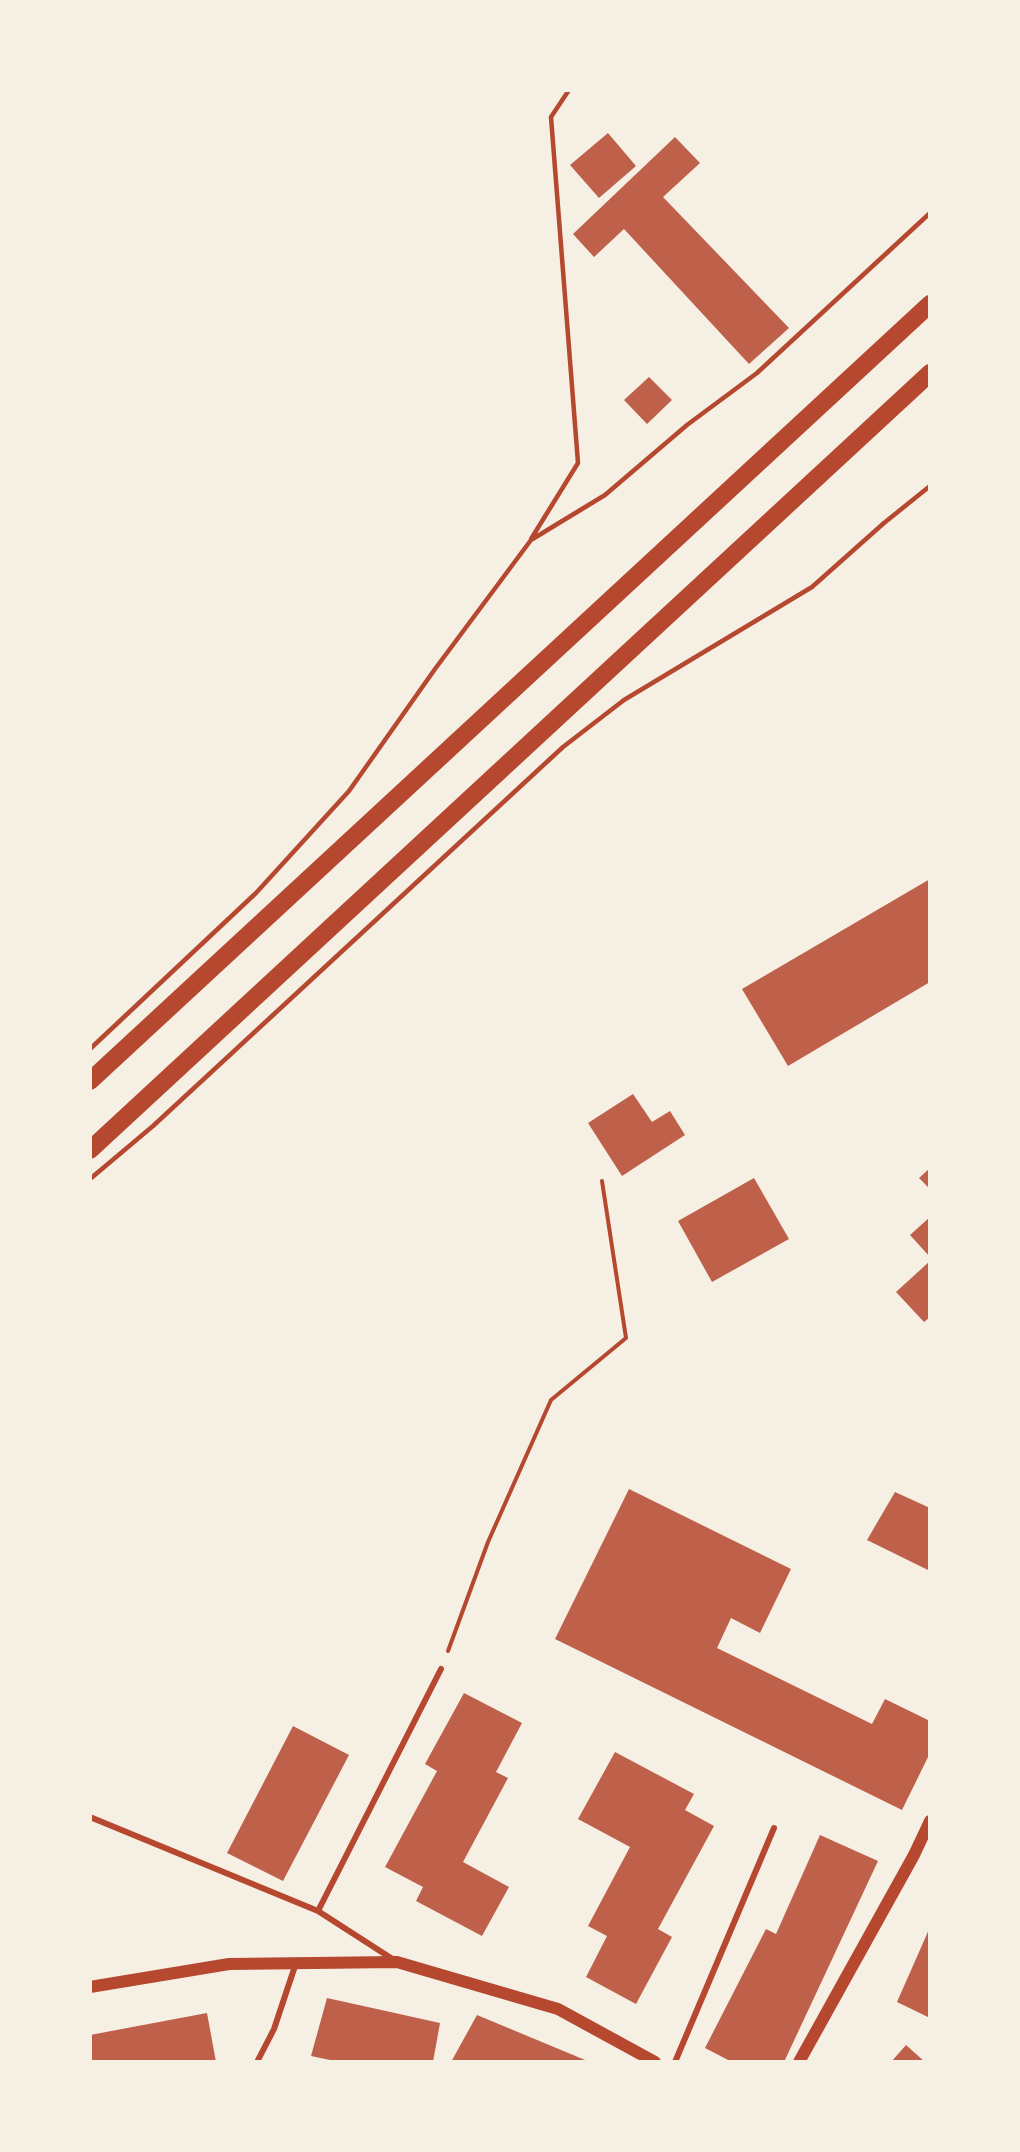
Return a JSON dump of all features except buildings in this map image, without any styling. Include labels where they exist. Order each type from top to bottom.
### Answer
[{"type":"highway","points":[[90,1081],[930,304]]},
{"type":"highway","points":[[90,1150],[930,373]]},
{"type":"main road","points":[[799,2062],[914,1855],[930,1821]]},
{"type":"main road","points":[[90,1987],[230,1964],[397,1962],[558,2009],[655,2062]]},
{"type":"street","points":[[318,1911],[441,1669]]},
{"type":"street","points":[[90,1817],[318,1911],[397,1962]]},
{"type":"street","points":[[675,2062],[774,1828]]},
{"type":"street","points":[[257,2062],[274,2029],[296,1963]]},
{"type":"lane","points":[[90,1049],[256,893],[349,791],[435,669],[531,540],[578,463],[551,117],[568,90]]},
{"type":"lane","points":[[531,540],[605,495],[687,425],[757,373],[930,213]]},
{"type":"lane","points":[[90,1179],[162,1118],[563,747],[624,700],[812,587],[884,523],[930,486]]},
{"type":"path","points":[[441,1669],[488,1542],[551,1400],[626,1338],[602,1181]]}]
